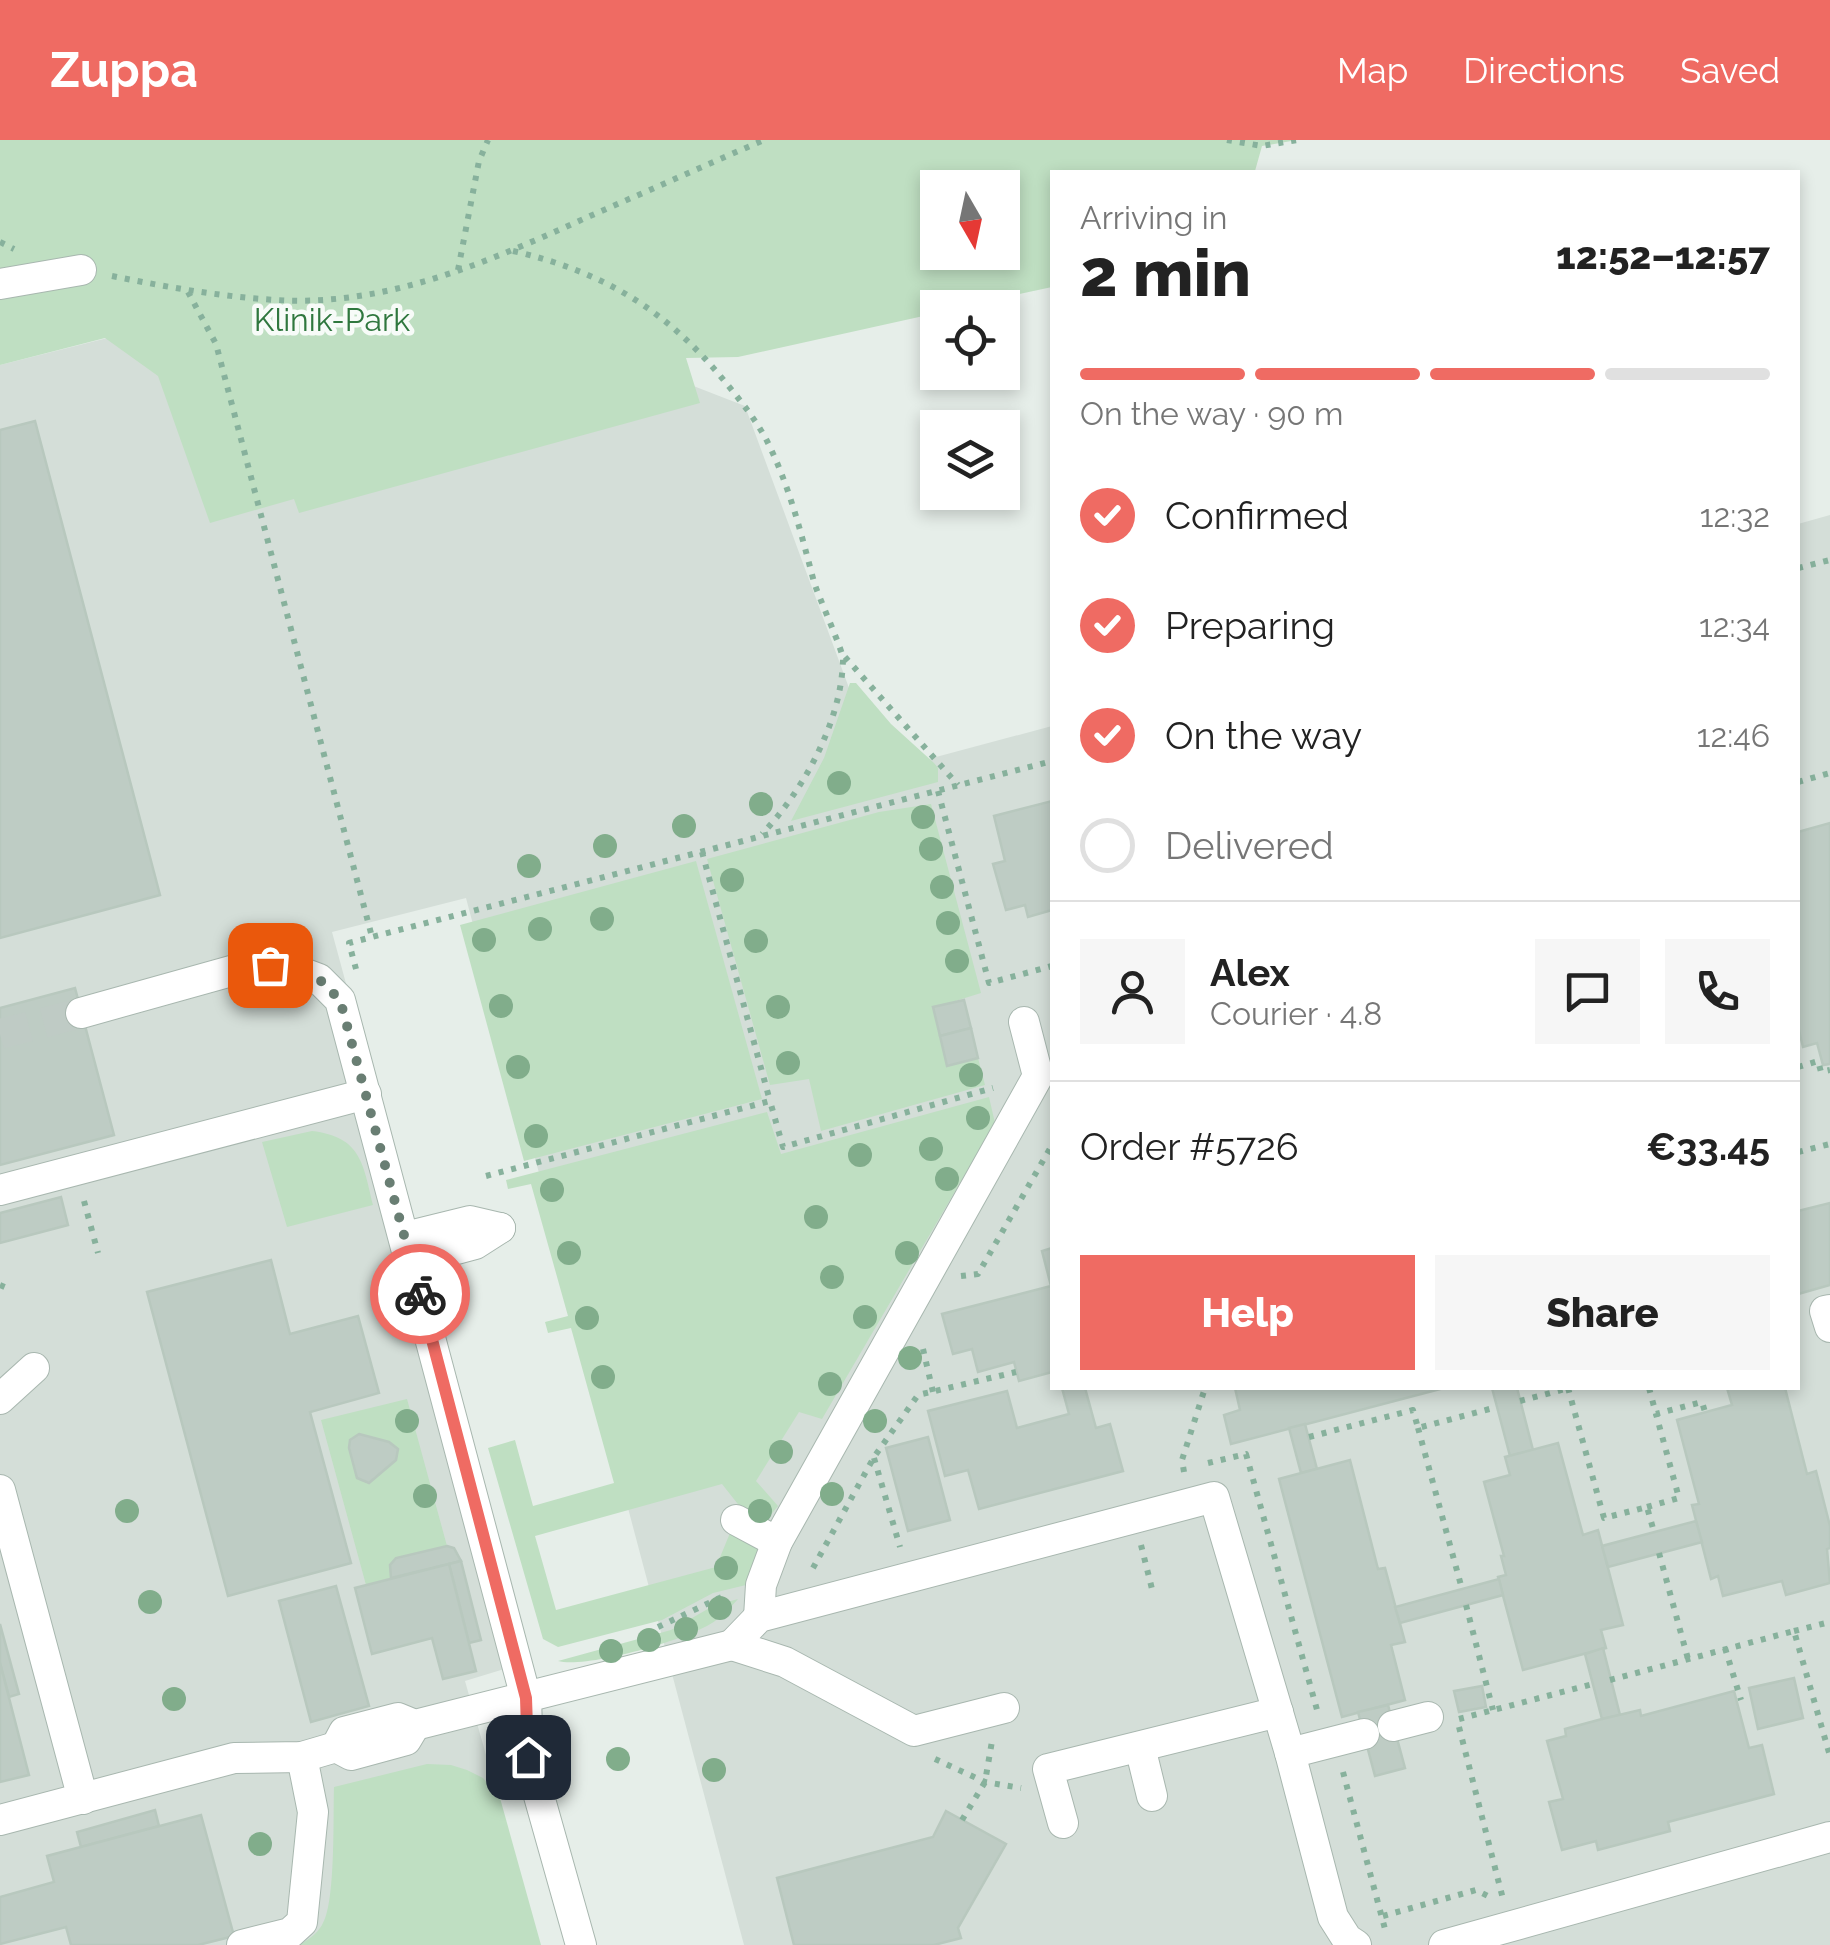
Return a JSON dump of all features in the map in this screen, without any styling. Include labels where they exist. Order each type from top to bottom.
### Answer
[{"type":"street","points":[[0,284],[81,270]]},
{"type":"street","points":[[82,1013],[242,968],[270,965],[319,979],[340,1000],[526,1698],[528,1757],[581,1945]]},
{"type":"street","points":[[758,1617],[761,1585],[775,1546],[1038,1076],[1024,1022]]},
{"type":"street","points":[[0,1190],[366,1094]]},
{"type":"street","points":[[1830,1310],[1826,1311],[1830,1327]]},
{"type":"street","points":[[0,1399],[34,1368]]},
{"type":"street","points":[[0,1490],[83,1799]]},
{"type":"street","points":[[732,1645],[758,1617],[1214,1497],[1290,1754],[1333,1917],[1347,1939],[1356,1945]]},
{"type":"street","points":[[736,1520],[775,1546]]},
{"type":"street","points":[[0,1820],[234,1758],[302,1757],[336,1748],[351,1755],[406,1740],[416,1726],[732,1645],[784,1662],[914,1732],[994,1710]]},
{"type":"street","points":[[1062,1822],[1048,1769],[1278,1712]]},
{"type":"street","points":[[1394,1726],[1443,1718]]},
{"type":"street","points":[[1290,1754],[1342,1740]]},
{"type":"street","points":[[1140,1747],[1152,1796]]},
{"type":"street","points":[[242,1945],[290,1932],[302,1922],[314,1812],[302,1757]]},
{"type":"street","points":[[1444,1945],[1830,1837]]},
{"type":"path","points":[[458,270],[479,162],[488,140]]},
{"type":"path","points":[[81,270],[187,291],[279,301],[342,297],[424,282],[512,251],[764,140]]},
{"type":"path","points":[[1227,140],[1262,146],[1297,140]]},
{"type":"path","points":[[0,242],[23,252]]},
{"type":"path","points":[[512,251],[557,262],[600,279],[649,306],[716,371],[764,436],[783,476],[819,599],[844,656],[958,786]]},
{"type":"path","points":[[187,291],[216,344],[372,937]]},
{"type":"path","points":[[1800,568],[1830,560]]},
{"type":"path","points":[[759,837],[787,808],[806,778],[834,707],[844,656]]},
{"type":"path","points":[[359,979],[349,943],[1050,762]]},
{"type":"path","points":[[1800,782],[1830,774]]},
{"type":"path","points":[[938,791],[990,983],[1050,967]]},
{"type":"path","points":[[702,852],[783,1147],[1038,1076]]},
{"type":"path","points":[[1800,1066],[1818,1062],[1821,1072],[1830,1070]]},
{"type":"path","points":[[486,1176],[770,1101]]},
{"type":"path","points":[[1800,1152],[1830,1144]]},
{"type":"path","points":[[947,1278],[978,1274],[1050,1148]]},
{"type":"path","points":[[75,1170],[98,1253]]},
{"type":"path","points":[[0,1285],[12,1290]]},
{"type":"path","points":[[922,1346],[932,1392]]},
{"type":"path","points":[[812,1571],[874,1457],[918,1396],[1016,1372]]},
{"type":"path","points":[[1192,1502],[1182,1460],[1204,1390]]},
{"type":"path","points":[[1520,1401],[1561,1390]]},
{"type":"path","points":[[1570,1390],[1604,1518],[1679,1498],[1650,1390]]},
{"type":"path","points":[[1656,1414],[1702,1402],[1705,1412]]},
{"type":"path","points":[[1418,1428],[1497,1407]]},
{"type":"path","points":[[1309,1437],[1413,1410],[1462,1589]]},
{"type":"path","points":[[1170,1474],[1219,1456],[1246,1454],[1342,1740],[1384,1916],[1386,1939]]},
{"type":"path","points":[[874,1457],[901,1548]]},
{"type":"path","points":[[1647,1507],[1654,1532]]},
{"type":"path","points":[[883,1553],[917,1544]]},
{"type":"path","points":[[775,1546],[812,1571],[830,1566]]},
{"type":"path","points":[[1659,1553],[1688,1658]]},
{"type":"path","points":[[650,1629],[668,1624],[705,1603],[761,1585]]},
{"type":"path","points":[[1466,1605],[1493,1710]]},
{"type":"path","points":[[1610,1680],[1830,1622]]},
{"type":"path","points":[[1794,1631],[1830,1756]]},
{"type":"path","points":[[1726,1648],[1740,1700]]},
{"type":"path","points":[[1505,1906],[1443,1718],[1493,1710],[1592,1684]]},
{"type":"path","points":[[962,1820],[984,1782],[990,1762],[994,1710]]},
{"type":"shaded area","points":[[155,326],[678,380],[745,406],[880,772],[1050,727],[1050,1390],[1800,1390],[1800,523],[1830,515],[1830,1945],[744,1945],[466,898],[332,932],[530,1661],[465,1681],[540,1945],[0,1945],[0,365]]},
{"type":"green space","name":"Klinik-Park","points":[[0,140],[1297,140],[1262,146],[1255,170],[1050,170],[1050,287],[1020,294],[1020,290],[920,290],[920,317],[738,357],[686,358],[700,403],[299,513],[294,499],[210,523],[158,376],[105,338],[0,365]]},
{"type":"green space","points":[[850,683],[856,683],[891,724],[934,763],[938,782],[791,821],[824,758]]},
{"type":"green space","points":[[931,804],[981,993],[933,1008],[947,1066],[978,1058],[985,1085],[821,1131],[809,1079],[770,1085],[707,859],[879,812]]},
{"type":"green space","points":[[696,861],[762,1099],[524,1161],[460,925]]},
{"type":"green space","points":[[989,1097],[995,1123],[822,1419],[799,1412],[756,1481],[778,1506],[764,1523],[741,1508],[722,1484],[535,1536],[556,1610],[716,1567],[730,1533],[764,1547],[746,1585],[713,1593],[662,1620],[558,1647],[543,1639],[488,1448],[515,1440],[533,1506],[614,1483],[571,1328],[548,1333],[545,1322],[568,1316],[531,1184],[508,1189],[506,1180],[767,1112],[781,1154]]},
{"type":"green space","points":[[312,1131],[341,1139],[357,1154],[373,1205],[287,1227],[262,1142]]},
{"type":"green space","points":[[407,1399],[447,1546],[396,1558],[390,1565],[391,1578],[366,1585],[321,1420]]},
{"type":"green space","points":[[738,1599],[715,1621],[662,1644],[591,1661],[558,1661],[671,1630],[713,1606]]},
{"type":"green space","points":[[427,1764],[467,1770],[483,1778],[500,1798],[541,1945],[297,1945],[317,1932],[330,1899],[334,1787]]},
{"type":"building","points":[[35,421],[160,895],[0,938],[0,430]]},
{"type":"building","points":[[1050,802],[1050,911],[1028,917],[1025,905],[1006,910],[993,864],[1005,861],[994,816]]},
{"type":"building","points":[[1830,823],[1830,1064],[1823,1065],[1817,1043],[1803,1047],[1800,1034],[1800,831]]},
{"type":"building","points":[[75,988],[114,1135],[0,1165],[0,1008]]},
{"type":"building","points":[[964,1000],[971,1028],[940,1036],[933,1007]]},
{"type":"building","points":[[971,1028],[978,1058],[947,1066],[940,1036]]},
{"type":"building","points":[[61,1197],[68,1225],[0,1243],[0,1213]]},
{"type":"building","points":[[1830,1203],[1830,1285],[1800,1293],[1800,1210]]},
{"type":"building","points":[[1050,1249],[1050,1282],[1042,1251]]},
{"type":"building","points":[[271,1260],[290,1334],[358,1316],[379,1393],[310,1412],[351,1563],[228,1596],[147,1292]]},
{"type":"building","points":[[1050,1286],[1050,1373],[1019,1381],[1014,1362],[978,1372],[972,1349],[953,1354],[942,1314]]},
{"type":"building","points":[[1063,1390],[1086,1390],[1096,1428],[1110,1424],[1123,1471],[979,1509],[968,1470],[945,1476],[928,1411],[1007,1391],[1017,1428],[1069,1414]]},
{"type":"building","points":[[1235,1390],[1436,1390],[1231,1444],[1224,1415],[1240,1410]]},
{"type":"building","points":[[1493,1390],[1518,1390],[1533,1450],[1510,1456]]},
{"type":"building","points":[[1728,1390],[1786,1390],[1807,1474],[1816,1471],[1830,1526],[1830,1583],[1786,1595],[1782,1581],[1723,1596],[1718,1576],[1711,1579],[1692,1505],[1699,1504],[1677,1420],[1732,1405]]},
{"type":"building","points":[[1305,1424],[1317,1469],[1301,1473],[1289,1428]]},
{"type":"building","points":[[359,1434],[389,1442],[398,1449],[396,1460],[369,1483],[357,1478],[349,1448],[350,1440]]},
{"type":"building","points":[[928,1437],[950,1520],[908,1531],[886,1448]]},
{"type":"building","points":[[1558,1443],[1583,1535],[1598,1530],[1623,1625],[1601,1630],[1606,1648],[1523,1670],[1498,1577],[1506,1575],[1504,1556],[1484,1482],[1510,1475],[1505,1457]]},
{"type":"building","points":[[1350,1460],[1378,1569],[1385,1568],[1405,1642],[1391,1645],[1405,1700],[1342,1717],[1279,1479]]},
{"type":"building","points":[[1696,1521],[1702,1542],[1608,1567],[1602,1546]]},
{"type":"building","points":[[447,1546],[454,1548],[461,1561],[391,1578],[390,1565],[396,1558]]},
{"type":"building","points":[[461,1561],[481,1640],[469,1643],[449,1564]]},
{"type":"building","points":[[449,1564],[476,1671],[443,1679],[432,1638],[372,1654],[355,1588]]},
{"type":"building","points":[[1499,1579],[1503,1595],[1400,1623],[1395,1607]]},
{"type":"building","points":[[336,1586],[369,1706],[311,1722],[279,1601]]},
{"type":"building","points":[[0,1624],[19,1694],[9,1697],[0,1663]]},
{"type":"building","points":[[1603,1648],[1620,1715],[1602,1719],[1585,1654]]},
{"type":"building","points":[[0,1663],[29,1775],[0,1782]]},
{"type":"building","points":[[1794,1678],[1803,1718],[1758,1729],[1749,1688]]},
{"type":"building","points":[[1482,1686],[1486,1707],[1459,1712],[1454,1691]]},
{"type":"building","points":[[1734,1691],[1749,1748],[1762,1745],[1774,1794],[1668,1822],[1670,1831],[1598,1850],[1596,1841],[1562,1850],[1549,1802],[1563,1799],[1547,1741],[1566,1736],[1565,1729],[1602,1719],[1640,1710],[1641,1716]]},
{"type":"building","points":[[1388,1705],[1405,1768],[1375,1776],[1358,1712]]},
{"type":"building","points":[[155,1810],[159,1826],[81,1847],[77,1832]]},
{"type":"building","points":[[946,1811],[1006,1844],[958,1928],[961,1938],[934,1945],[794,1945],[777,1878],[933,1837]]},
{"type":"building","points":[[201,1815],[234,1936],[198,1945],[71,1945],[66,1927],[0,1944],[0,1897],[54,1882],[47,1856]]},
{"type":"tunnel","points":[[0,1034],[81,1013]]},
{"type":"way so far","points":[[270,965],[319,979],[340,1000],[420,1294]]},
{"type":"route","points":[[420,1294],[526,1698],[528,1757]]}]
